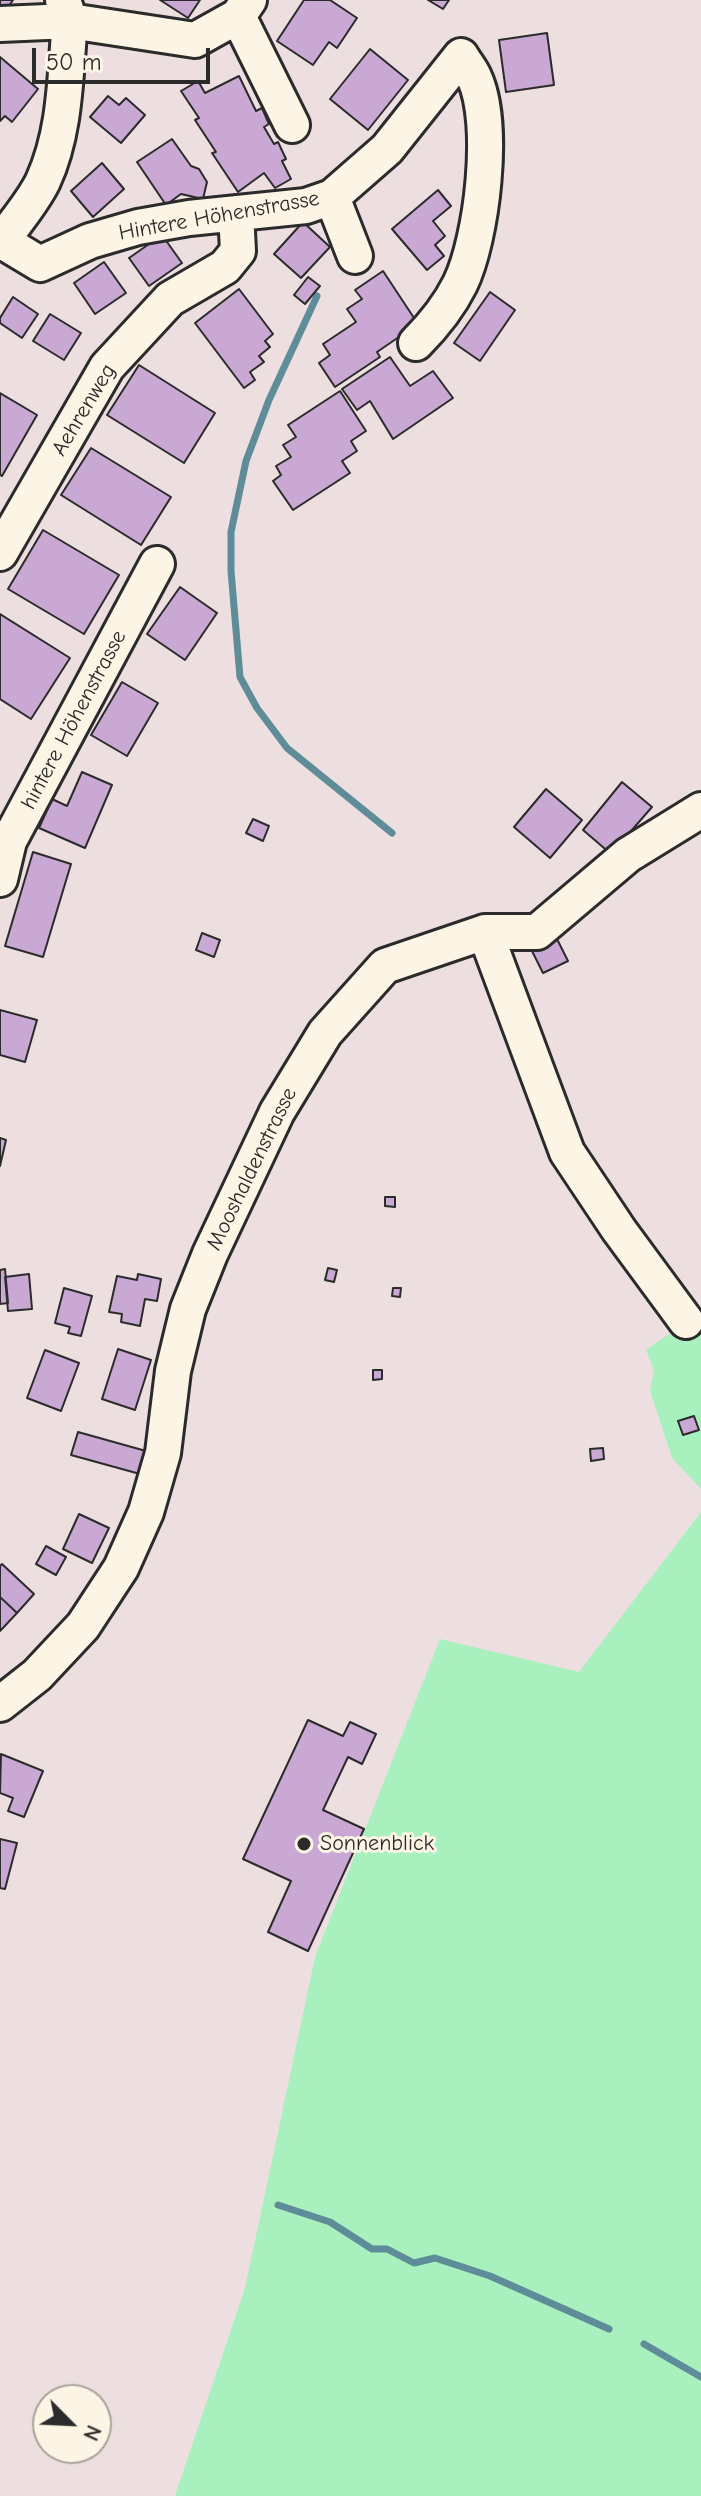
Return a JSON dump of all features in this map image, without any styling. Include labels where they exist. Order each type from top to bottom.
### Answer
[{"type":"street","points":[[0,24],[66,11],[195,40],[244,8],[292,125]]},
{"type":"street","points":[[1,242],[41,184],[54,153],[62,120],[66,11]]},
{"type":"street","name":"Hintere Höhenstrasse","points":[[1,242],[40,264],[90,241],[138,227],[189,218],[306,206],[332,197],[387,149],[461,56],[475,78],[482,105],[486,156],[478,228],[461,282],[432,327],[416,343]]},
{"type":"street","points":[[332,197],[355,256]]},
{"type":"street","name":"Aehrenweg","points":[[0,553],[107,367],[170,299],[225,267],[238,251],[236,213]]},
{"type":"street","name":"hintere Höhenstrasse","points":[[0,879],[9,841],[157,564]]},
{"type":"street","name":"Mooshaldenstrasse","points":[[0,1704],[37,1675],[83,1626],[121,1568],[146,1512],[163,1453],[173,1371],[188,1309],[210,1254],[277,1112],[325,1033],[385,966],[485,932],[537,932],[628,855],[701,810]]},
{"type":"street","points":[[485,932],[567,1152],[686,1321]]},
{"type":"green space","points":[[701,1312],[701,1489],[672,1458],[650,1391],[654,1370],[646,1350]]},
{"type":"green space","points":[[701,1512],[701,2496],[175,2496],[245,2288],[315,1957],[440,1639],[579,1672]]},
{"type":"building","points":[[0,0],[13,0],[2,17],[0,16]]},
{"type":"building","points":[[160,0],[200,0],[188,18]]},
{"type":"building","points":[[304,0],[330,0],[357,18],[337,48],[329,42],[313,65],[277,41]]},
{"type":"building","points":[[428,0],[449,0],[443,9]]},
{"type":"building","points":[[547,33],[554,85],[506,92],[499,40]]},
{"type":"building","points":[[370,49],[408,80],[368,130],[330,99]]},
{"type":"building","points":[[0,57],[38,89],[12,122],[5,116],[0,121]]},
{"type":"building","points":[[239,76],[256,111],[262,108],[269,124],[264,127],[274,144],[278,142],[286,159],[282,161],[291,179],[275,188],[264,173],[238,192],[212,153],[216,152],[181,91],[198,81],[205,93]]},
{"type":"building","points":[[108,96],[119,105],[126,98],[145,115],[121,143],[90,117]]},
{"type":"building","points":[[172,139],[207,182],[203,199],[181,194],[166,205],[137,162]]},
{"type":"building","points":[[102,163],[124,189],[93,217],[71,191]]},
{"type":"building","points":[[438,190],[451,206],[433,221],[445,236],[435,245],[444,256],[427,270],[392,229]]},
{"type":"building","points":[[303,222],[330,247],[301,278],[274,254]]},
{"type":"building","points":[[162,235],[182,263],[149,286],[129,258]]},
{"type":"building","points":[[104,262],[126,293],[95,314],[74,283]]},
{"type":"building","points":[[383,271],[418,324],[377,352],[380,357],[335,387],[319,363],[330,355],[323,344],[356,322],[347,309],[362,299],[355,290]]},
{"type":"building","points":[[308,277],[320,286],[305,304],[294,295]]},
{"type":"building","points":[[239,289],[273,334],[265,341],[270,347],[259,356],[264,362],[250,372],[255,380],[244,388],[195,323]]},
{"type":"building","points":[[490,292],[515,310],[480,361],[454,343]]},
{"type":"building","points":[[13,297],[38,314],[22,338],[0,323]]},
{"type":"building","points":[[50,314],[81,333],[64,360],[33,341]]},
{"type":"building","points":[[390,357],[410,386],[433,371],[453,398],[393,439],[370,401],[357,410],[342,389]]},
{"type":"building","points":[[139,365],[215,413],[184,463],[107,415]]},
{"type":"building","points":[[340,391],[366,431],[351,441],[357,451],[342,461],[350,473],[293,510],[273,481],[281,475],[276,466],[291,457],[283,445],[296,437],[288,425]]},
{"type":"building","points":[[0,393],[37,415],[2,476],[0,475]]},
{"type":"building","points":[[91,448],[171,497],[141,545],[61,495]]},
{"type":"building","points":[[43,530],[119,575],[84,634],[8,589]]},
{"type":"building","points":[[180,587],[217,613],[185,660],[147,634]]},
{"type":"building","points":[[0,614],[70,658],[31,719],[0,699]]},
{"type":"building","points":[[122,682],[158,703],[127,756],[91,735]]},
{"type":"building","points":[[82,772],[112,785],[85,848],[39,828],[52,799],[67,806]]},
{"type":"building","points":[[622,782],[652,807],[611,854],[583,830]]},
{"type":"building","points":[[546,789],[582,820],[550,858],[514,827]]},
{"type":"building","points":[[253,819],[269,826],[263,841],[246,833]]},
{"type":"building","points":[[33,852],[71,864],[43,957],[5,946]]},
{"type":"building","points":[[202,933],[220,940],[214,957],[196,950]]},
{"type":"building","points":[[557,939],[568,961],[543,973],[532,951]]},
{"type":"building","points":[[0,1010],[37,1020],[25,1062],[0,1055]]},
{"type":"building","points":[[0,1138],[6,1140],[0,1166]]},
{"type":"building","points":[[385,1197],[395,1197],[395,1207],[385,1206]]},
{"type":"building","points":[[328,1268],[337,1270],[334,1282],[325,1280]]},
{"type":"building","points":[[5,1269],[8,1303],[0,1304],[0,1270]]},
{"type":"building","points":[[29,1274],[32,1309],[8,1311],[5,1277]]},
{"type":"building","points":[[138,1274],[161,1279],[157,1301],[145,1299],[140,1326],[121,1322],[122,1314],[109,1312],[117,1276],[137,1280]]},
{"type":"building","points":[[64,1288],[92,1296],[81,1336],[68,1333],[70,1327],[55,1323]]},
{"type":"building","points":[[393,1288],[401,1288],[400,1297],[392,1296]]},
{"type":"building","points":[[118,1349],[151,1360],[135,1410],[102,1399]]},
{"type":"building","points":[[45,1350],[79,1363],[61,1411],[27,1398]]},
{"type":"building","points":[[373,1370],[382,1370],[382,1379],[373,1380]]},
{"type":"building","points":[[694,1416],[699,1430],[683,1435],[678,1421]]},
{"type":"building","points":[[78,1432],[146,1451],[140,1474],[71,1455]]},
{"type":"building","points":[[603,1448],[604,1459],[591,1461],[590,1449]]},
{"type":"building","points":[[79,1514],[109,1528],[92,1563],[63,1549]]},
{"type":"building","points":[[46,1546],[66,1557],[56,1575],[36,1564]]},
{"type":"building","points":[[2,1564],[34,1594],[17,1613],[0,1597]]},
{"type":"building","points":[[0,1597],[17,1613],[0,1631]]},
{"type":"building","name":"Sonnenblick","points":[[308,1720],[343,1736],[350,1722],[376,1734],[362,1764],[348,1757],[323,1810],[364,1829],[308,1951],[268,1932],[291,1881],[243,1859]]},
{"type":"building","points":[[1,1754],[43,1771],[24,1817],[8,1811],[13,1798],[0,1793]]},
{"type":"building","points":[[0,1839],[17,1843],[5,1889],[0,1888]]},
{"type":"waterway","points":[[317,296],[269,400],[246,461],[231,532],[231,571],[240,677],[257,708],[287,748],[392,833]]},
{"type":"waterway","points":[[278,2205],[330,2222],[372,2249],[387,2249],[414,2263],[435,2258],[490,2276],[609,2329]]},
{"type":"waterway","points":[[644,2344],[701,2377]]},
{"type":"place","name":"Sonnenblick","points":[[304,1844]]}]
